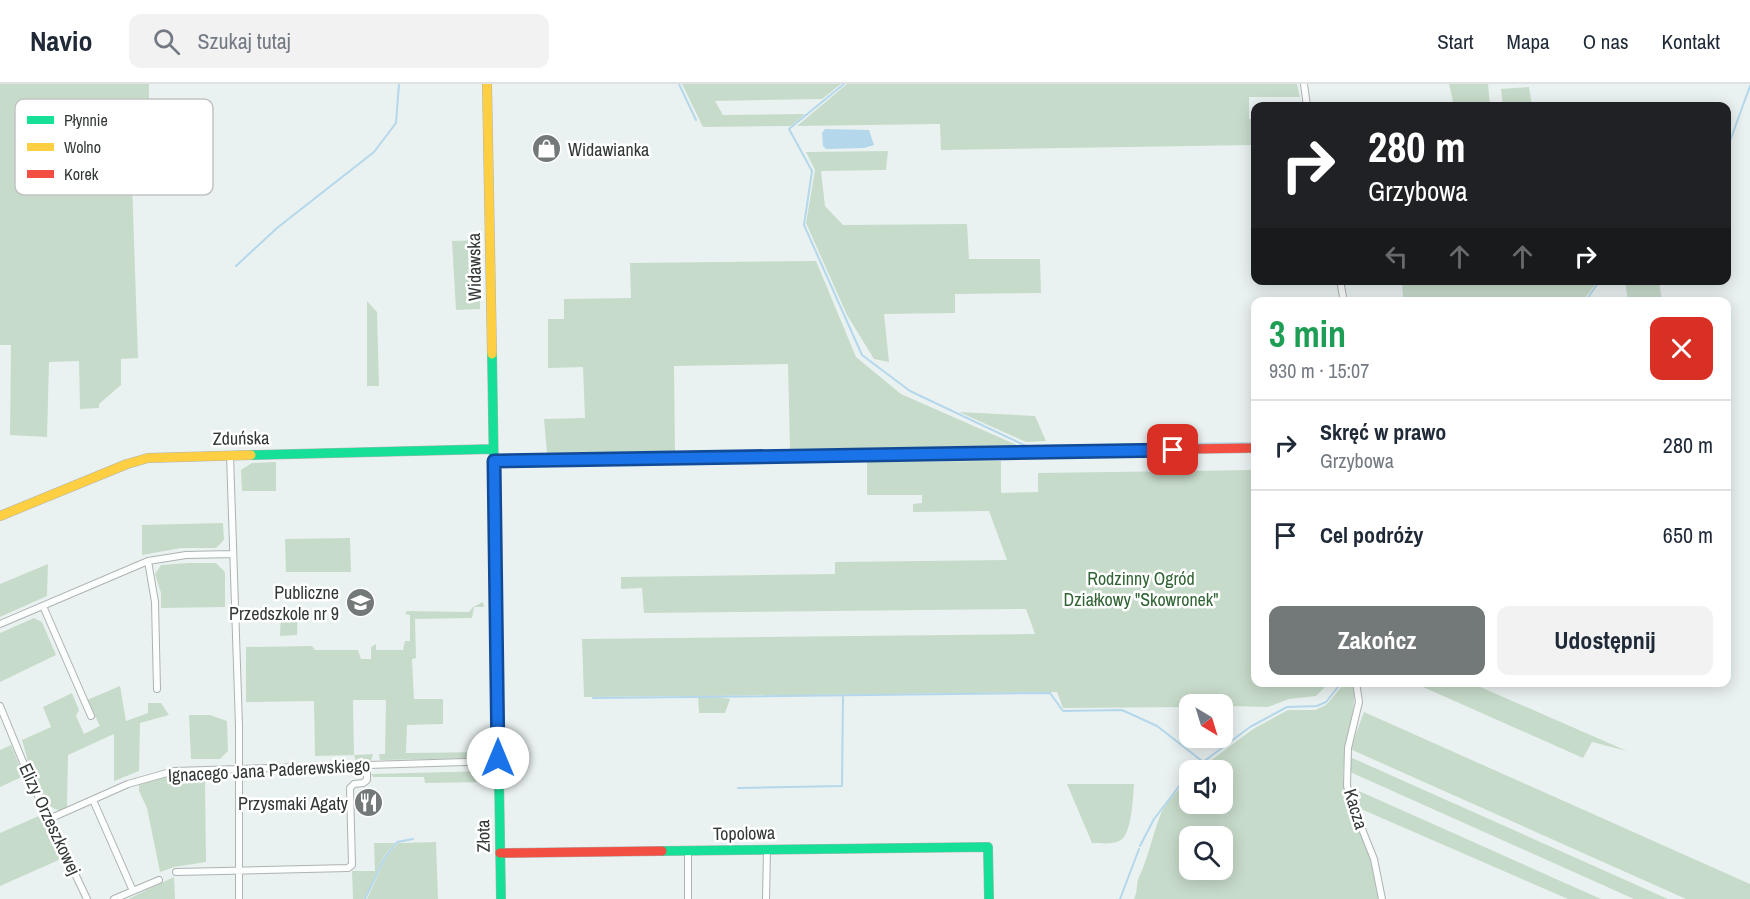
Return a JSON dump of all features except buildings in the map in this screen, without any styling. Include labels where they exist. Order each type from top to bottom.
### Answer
[{"type":"street","name":"Widawska","points":[[487,84],[493,449]]},
{"type":"street","points":[[1304,84],[1307,102]]},
{"type":"street","points":[[494,461],[1251,448]]},
{"type":"street","name":"Zduńska","points":[[0,516],[139,460],[160,456],[493,449]]},
{"type":"street","name":"Złota","points":[[493,449],[501,899]]},
{"type":"street","points":[[230,455],[240,768],[239,899]]},
{"type":"street","points":[[0,624],[148,561],[186,555],[233,554]]},
{"type":"street","points":[[148,561],[155,602],[158,688]]},
{"type":"street","points":[[43,606],[91,716]]},
{"type":"street","name":"Kacza","points":[[1357,687],[1359,702],[1348,748],[1347,786],[1374,859],[1382,899]]},
{"type":"street","name":"Elizy Orzeszkowej","points":[[0,706],[87,899]]},
{"type":"street","name":"Ignacego Jana Paderewskiego","points":[[49,819],[153,776],[174,771],[498,761]]},
{"type":"street","points":[[176,872],[348,868],[352,864],[350,788],[354,784],[367,780],[367,765]]},
{"type":"street","points":[[93,800],[133,891]]},
{"type":"street","name":"Topolowa","points":[[500,853],[988,848],[989,899]]},
{"type":"street","points":[[766,899],[767,849]]},
{"type":"street","points":[[688,850],[688,899]]},
{"type":"street","points":[[114,899],[159,880]]},
{"type":"green space","points":[[0,84],[149,84],[149,99],[15,99],[15,195],[132,195],[138,358],[121,359],[121,385],[99,404],[99,408],[80,409],[79,361],[49,362],[47,437],[10,435],[11,345],[0,345]]},
{"type":"green space","points":[[682,84],[841,84],[822,99],[715,101],[723,115],[805,114],[791,126],[703,127]]},
{"type":"green space","points":[[847,84],[1297,84],[1300,97],[1249,97],[1251,145],[941,150],[940,124],[797,126]]},
{"type":"green space","points":[[1449,84],[1488,84],[1490,102],[1453,102]]},
{"type":"green space","points":[[1529,87],[1531,102],[1503,102],[1501,89]]},
{"type":"green space","points":[[888,151],[886,170],[821,171],[825,206],[843,225],[967,224],[969,259],[1040,259],[1041,293],[955,294],[955,313],[884,314],[889,362],[874,359],[847,315],[806,223],[815,170],[806,152]]},
{"type":"green space","points":[[481,240],[480,309],[456,310],[452,241]]},
{"type":"green space","points":[[816,261],[856,357],[901,394],[1019,446],[790,449],[788,364],[674,366],[675,451],[547,453],[544,419],[585,418],[583,367],[548,368],[548,319],[564,319],[564,299],[631,298],[630,263]]},
{"type":"green space","points":[[1402,285],[1594,285],[1586,297],[1403,297]]},
{"type":"green space","points":[[1626,285],[1660,285],[1661,297],[1627,297]]},
{"type":"green space","points":[[367,301],[377,312],[379,386],[367,386]]},
{"type":"green space","points":[[959,412],[1035,416],[1046,441],[1026,442]]},
{"type":"green space","name":"Rodzinny Ogród Działkowy \"Skowronek\"","points":[[1001,461],[1001,493],[1038,492],[1038,473],[1251,470],[1251,687],[1325,687],[1316,696],[1289,699],[1268,707],[1233,706],[1233,694],[1179,694],[1179,707],[1063,708],[1057,692],[708,696],[730,699],[725,713],[699,713],[698,696],[584,697],[582,639],[1035,634],[1026,609],[644,613],[642,588],[621,589],[621,577],[835,574],[835,562],[1007,560],[989,511],[913,512],[913,504],[922,503],[922,495],[867,495],[867,462]]},
{"type":"green space","points":[[276,462],[276,491],[242,491],[241,470],[252,463]]},
{"type":"green space","points":[[223,523],[224,540],[216,548],[181,548],[142,555],[142,525]]},
{"type":"green space","points":[[350,538],[351,572],[286,572],[285,539]]},
{"type":"green space","points":[[216,563],[225,572],[225,607],[161,608],[161,593],[155,574],[161,565]]},
{"type":"green space","points":[[48,564],[47,596],[0,617],[0,584]]},
{"type":"green space","points":[[483,602],[484,607],[474,607],[472,618],[415,619],[416,658],[412,659],[414,699],[443,699],[443,724],[407,725],[406,753],[488,752],[485,758],[380,760],[379,754],[385,754],[386,700],[353,700],[354,755],[315,756],[314,701],[246,702],[246,647],[312,646],[315,650],[358,650],[361,659],[371,659],[371,647],[376,644],[376,650],[403,650],[405,641],[410,641],[410,615],[405,614],[407,611],[469,612],[473,607]]},
{"type":"green space","points":[[281,610],[298,610],[297,635],[280,636]]},
{"type":"green space","points":[[34,618],[42,622],[56,655],[0,682],[0,633]]},
{"type":"green space","points":[[120,686],[126,721],[148,713],[148,703],[161,703],[169,715],[140,723],[139,771],[114,781],[114,734],[68,755],[67,808],[62,811],[53,807],[45,801],[34,783],[22,740],[51,727],[43,707],[72,693],[79,710],[76,716],[84,734],[100,726],[87,700]]},
{"type":"green space","points":[[1342,687],[1353,687],[1354,707],[1344,766],[1344,789],[1367,849],[1378,899],[1134,899],[1138,879],[1156,827],[1162,811],[1171,798],[1179,790],[1179,814],[1233,814],[1233,760],[1212,760],[1228,748],[1233,748],[1233,744],[1253,729],[1288,710],[1315,710],[1326,705]]},
{"type":"green space","points":[[1423,687],[1480,687],[1627,751],[1592,742],[1583,758]]},
{"type":"green space","points":[[1364,712],[1750,884],[1750,899],[1686,899],[1350,749]]},
{"type":"green space","points":[[189,715],[210,715],[227,721],[228,751],[220,759],[191,759]]},
{"type":"green space","points":[[11,745],[24,776],[0,787],[0,750]]},
{"type":"green space","points":[[373,754],[371,761],[356,762],[354,755]]},
{"type":"green space","points":[[1350,757],[1668,899],[1634,899],[1350,772]]},
{"type":"green space","points":[[488,771],[488,782],[425,783],[424,777],[373,777],[371,774]]},
{"type":"green space","points":[[205,774],[211,779],[205,783],[206,862],[174,867],[160,872],[147,808],[139,791],[139,785],[159,778]]},
{"type":"green space","points":[[1067,784],[1134,784],[1130,822],[1125,836],[1118,842],[1092,843]]},
{"type":"green space","points":[[1350,787],[1601,899],[1568,899],[1354,806]]},
{"type":"green space","points":[[41,815],[61,859],[0,886],[0,833]]},
{"type":"green space","points":[[436,842],[438,899],[367,899],[386,857],[398,843]]},
{"type":"green space","points":[[374,843],[395,843],[384,856],[365,899],[353,899],[352,871],[375,871]]},
{"type":"green space","points":[[174,877],[175,899],[128,899]]},
{"type":"water","points":[[825,129],[869,130],[874,145],[864,148],[826,149],[823,146],[822,133]]},
{"type":"waterway","points":[[236,266],[277,228],[374,152],[396,123],[399,84]]},
{"type":"waterway","points":[[679,84],[696,120]]},
{"type":"waterway","points":[[844,84],[789,129],[812,171],[804,225],[862,355],[910,391],[1026,446],[1251,443]]},
{"type":"waterway","points":[[1731,138],[1750,86]]},
{"type":"waterway","points":[[1588,297],[1597,285]]},
{"type":"waterway","points":[[1206,760],[1250,727],[1287,707],[1317,706],[1326,702],[1338,687]]},
{"type":"waterway","points":[[593,698],[1050,693],[1063,711],[1122,710],[1157,726],[1201,760]]},
{"type":"waterway","points":[[738,788],[842,786],[843,696]]},
{"type":"waterway","points":[[1140,846],[1154,819],[1179,786]]},
{"type":"waterway","points":[[365,899],[385,857],[397,842],[413,839]]},
{"type":"waterway","points":[[1120,899],[1139,849]]},
{"type":"traffic: fast","points":[[492,354],[501,899]]},
{"type":"traffic: fast","points":[[251,455],[493,449]]},
{"type":"traffic: fast","points":[[494,461],[865,455]]},
{"type":"traffic: fast","points":[[662,851],[988,847],[989,899]]},
{"type":"traffic: slow","points":[[487,84],[492,354]]},
{"type":"traffic: slow","points":[[865,455],[1121,450]]},
{"type":"traffic: slow","points":[[0,516],[127,464],[148,458],[251,455]]},
{"type":"traffic: jam","points":[[1121,450],[1251,448]]},
{"type":"traffic: jam","points":[[500,853],[662,851]]},
{"type":"place","name":"Widawianka","points":[[547,149]]},
{"type":"place","name":"Publiczne Przedszkole nr 9","points":[[360,602]]},
{"type":"place","name":"Przysmaki Agaty","points":[[369,803]]},
{"type":"route","points":[[498,758],[494,461],[1173,450]]}]
